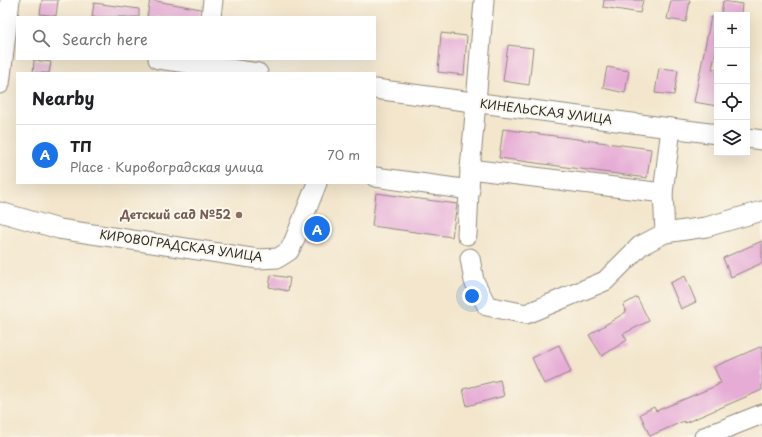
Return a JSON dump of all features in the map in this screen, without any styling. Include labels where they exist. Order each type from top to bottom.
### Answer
[{"type":"street","points":[[0,84],[8,37],[10,0]]},
{"type":"street","points":[[211,16],[213,0]]},
{"type":"street","points":[[467,234],[470,169],[484,0]]},
{"type":"street","points":[[174,60],[205,62],[253,72]]},
{"type":"street","name":"КИНЕЛЬСКАЯ УЛИЦА","points":[[376,89],[714,134]]},
{"type":"street","points":[[665,233],[663,193],[670,128]]},
{"type":"street","points":[[750,138],[762,140]]},
{"type":"street","points":[[470,169],[663,193]]},
{"type":"street","points":[[376,177],[470,190]]},
{"type":"street","name":"КИРОВОГРАДСКАЯ УЛИЦА","points":[[0,212],[59,229],[258,259],[278,258],[289,251],[317,184]]},
{"type":"street","points":[[470,258],[474,281],[487,306],[526,314],[605,281],[640,246],[665,233],[706,227],[762,211]]},
{"type":"street","points":[[704,437],[762,414]]},
{"type":"building","points":[[42,0],[58,0],[56,16],[40,14]]},
{"type":"building","points":[[150,0],[201,9],[200,16],[147,16]]},
{"type":"building","points":[[604,0],[643,0],[640,13],[603,7]]},
{"type":"building","points":[[671,0],[690,0],[686,22],[667,19]]},
{"type":"building","points":[[723,1],[742,4],[741,12],[721,12]]},
{"type":"building","points":[[94,3],[139,9],[139,16],[92,16]]},
{"type":"building","points":[[711,17],[714,17],[714,60],[712,69],[714,69],[714,105],[694,102]]},
{"type":"building","points":[[441,33],[467,36],[464,75],[438,72]]},
{"type":"building","points":[[508,45],[533,48],[529,85],[503,81]]},
{"type":"building","points":[[34,60],[51,62],[49,72],[33,72]]},
{"type":"building","points":[[607,67],[629,71],[625,93],[603,88]]},
{"type":"building","points":[[659,68],[678,70],[674,95],[655,93]]},
{"type":"building","points":[[503,129],[651,149],[647,178],[499,158]]},
{"type":"building","points":[[376,193],[457,204],[452,237],[372,226]]},
{"type":"building","points":[[315,217],[326,218],[323,242],[309,240],[310,230]]},
{"type":"building","points":[[762,241],[762,263],[731,277],[723,258]]},
{"type":"building","points":[[271,275],[290,278],[288,291],[269,287]]},
{"type":"building","points":[[685,276],[696,302],[681,309],[670,283]]},
{"type":"building","points":[[637,297],[649,321],[623,334],[627,340],[602,356],[589,335],[626,312],[623,305]]},
{"type":"building","points":[[559,345],[571,372],[544,384],[532,358]]},
{"type":"building","points":[[762,346],[762,390],[685,423],[684,421],[650,436],[640,414],[654,407],[656,411],[718,385],[717,384],[721,383],[714,367]]},
{"type":"building","points":[[500,380],[504,396],[467,406],[463,389]]},
{"type":"place","name":"Детский сад №52","points":[[239,215]]},
{"type":"place","name":"ТП","points":[[317,229]]}]
